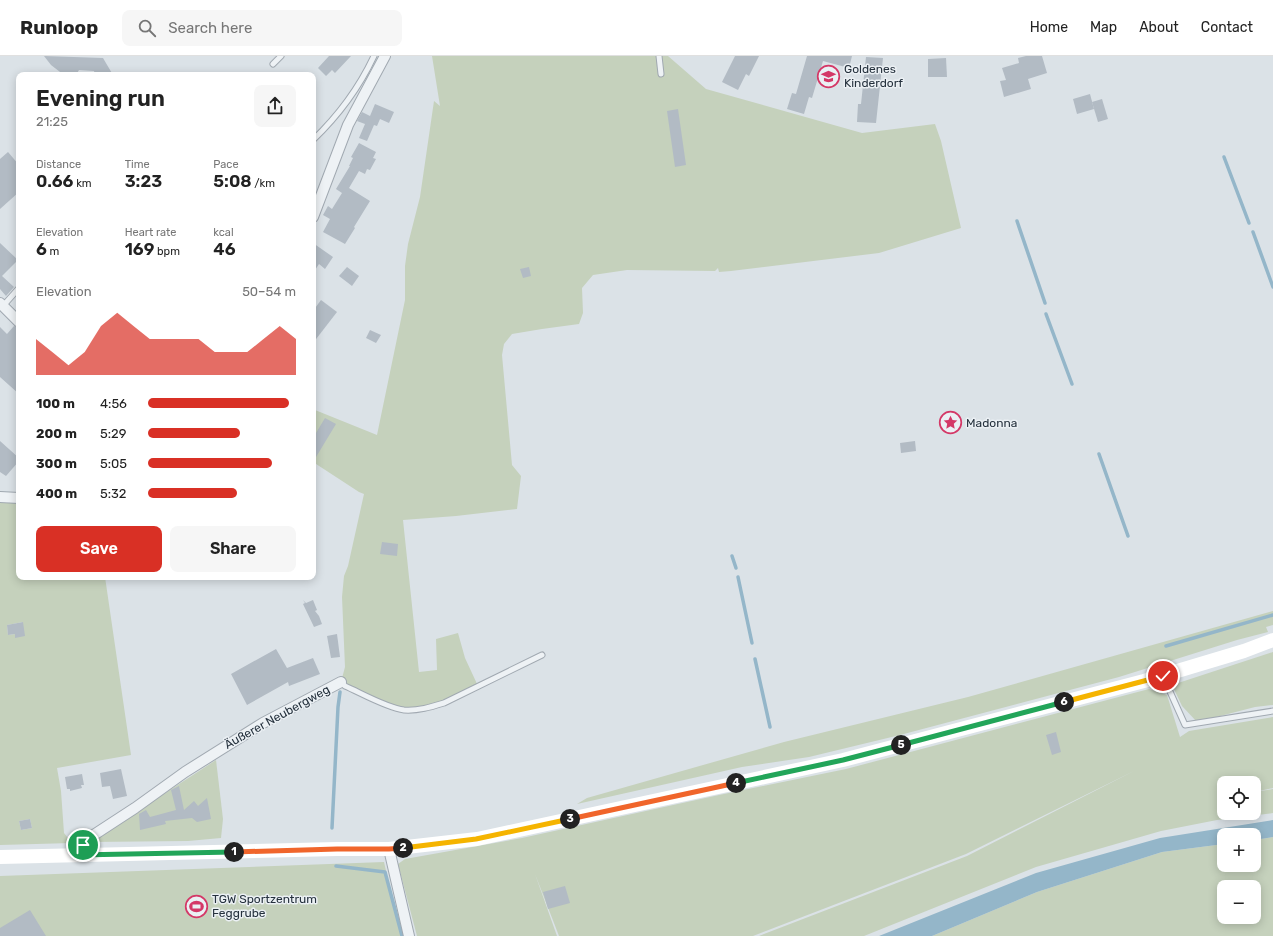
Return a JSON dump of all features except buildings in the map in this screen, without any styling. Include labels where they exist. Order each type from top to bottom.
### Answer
[{"type":"main road","points":[[0,857],[389,849],[476,839],[843,760],[1163,676],[1244,651],[1273,640]]},
{"type":"street","points":[[316,209],[348,126],[385,56]]},
{"type":"street","points":[[2,304],[16,319]]},
{"type":"street","points":[[0,497],[16,498]]},
{"type":"street","name":"Äußerer Neubergweg","points":[[77,855],[86,840],[185,772],[263,723],[341,682]]},
{"type":"street","points":[[389,849],[409,936]]},
{"type":"lane","points":[[273,64],[281,56]]},
{"type":"lane","points":[[316,137],[337,114],[359,85],[374,56]]},
{"type":"lane","points":[[659,56],[661,74]]},
{"type":"lane","points":[[2,304],[16,291]]},
{"type":"lane","name":"Äußerer Neubergweg","points":[[341,682],[345,686],[403,710],[429,708],[444,703],[542,655]]},
{"type":"lane","points":[[1163,676],[1185,725],[1273,711]]},
{"type":"green space","points":[[432,56],[668,56],[706,89],[862,133],[935,124],[941,141],[961,228],[879,253],[719,272],[718,268],[715,271],[627,270],[593,275],[582,288],[583,313],[579,324],[512,334],[504,344],[502,355],[512,465],[521,476],[517,509],[403,520],[419,672],[437,670],[436,639],[458,633],[465,658],[478,686],[444,703],[414,710],[393,707],[341,682],[345,667],[342,597],[344,576],[348,566],[364,494],[316,464],[316,410],[377,435],[405,300],[405,266],[408,244],[420,197],[434,101],[440,106]]},
{"type":"green space","points":[[0,497],[16,498],[16,580],[105,580],[131,755],[57,768],[61,791],[64,833],[72,843],[0,845]],"holes":[[[23,622],[16,637],[15,634],[8,635],[7,625]],[[30,819],[32,828],[21,830],[19,821]]]},
{"type":"green space","points":[[1273,611],[1273,625],[1266,627],[1268,632],[1237,640],[1119,677],[900,735],[809,757],[742,767],[577,804],[587,798],[784,742],[968,697]]},
{"type":"green space","points":[[1273,652],[1273,705],[1255,707],[1197,722],[1182,706],[1172,685]]},
{"type":"green space","points":[[1149,689],[1167,695],[1180,737],[1189,731],[1273,717],[1273,788],[1261,791],[1261,776],[1217,776],[1217,820],[1161,831],[1036,867],[864,936],[759,936],[967,856],[1134,771],[966,854],[753,936],[559,936],[535,874],[557,936],[417,936],[398,864],[405,859],[522,838],[846,769]]},
{"type":"green space","points":[[216,760],[223,819],[221,838],[188,841],[90,842]]},
{"type":"green space","points":[[1273,789],[1273,813],[1261,814],[1261,791]]},
{"type":"green space","points":[[1273,837],[1273,936],[932,936],[1037,892],[1162,852],[1217,845],[1217,872],[1261,872],[1261,839]]},
{"type":"green space","name":"TGW Sportzentrum Feggrube","points":[[384,862],[401,936],[0,936],[0,876]]},
{"type":"water","points":[[1273,820],[1273,837],[1261,839],[1261,828],[1223,828]]},
{"type":"water","points":[[1217,829],[1217,845],[1162,852],[1037,892],[932,936],[879,936],[1036,873],[1160,838]]},
{"type":"waterway","points":[[1224,157],[1249,223]]},
{"type":"waterway","points":[[1017,221],[1045,303]]},
{"type":"waterway","points":[[1253,232],[1273,287]]},
{"type":"waterway","points":[[1046,314],[1072,384]]},
{"type":"waterway","points":[[1099,454],[1128,536]]},
{"type":"waterway","points":[[732,556],[736,568]]},
{"type":"waterway","points":[[738,577],[752,643]]},
{"type":"waterway","points":[[1166,646],[1273,615]]},
{"type":"waterway","points":[[755,659],[770,727]]},
{"type":"waterway","points":[[332,828],[340,692]]},
{"type":"waterway","points":[[336,866],[385,872],[402,936]]},
{"type":"place","name":"Goldenes Kinderdorf","points":[[829,76]]},
{"type":"place","name":"Madonna","points":[[951,423]]},
{"type":"place","name":"TGW Sportzentrum Feggrube","points":[[197,906]]},
{"type":"route","points":[[83,845],[77,855],[389,849],[476,839],[843,760],[1163,676]]}]
